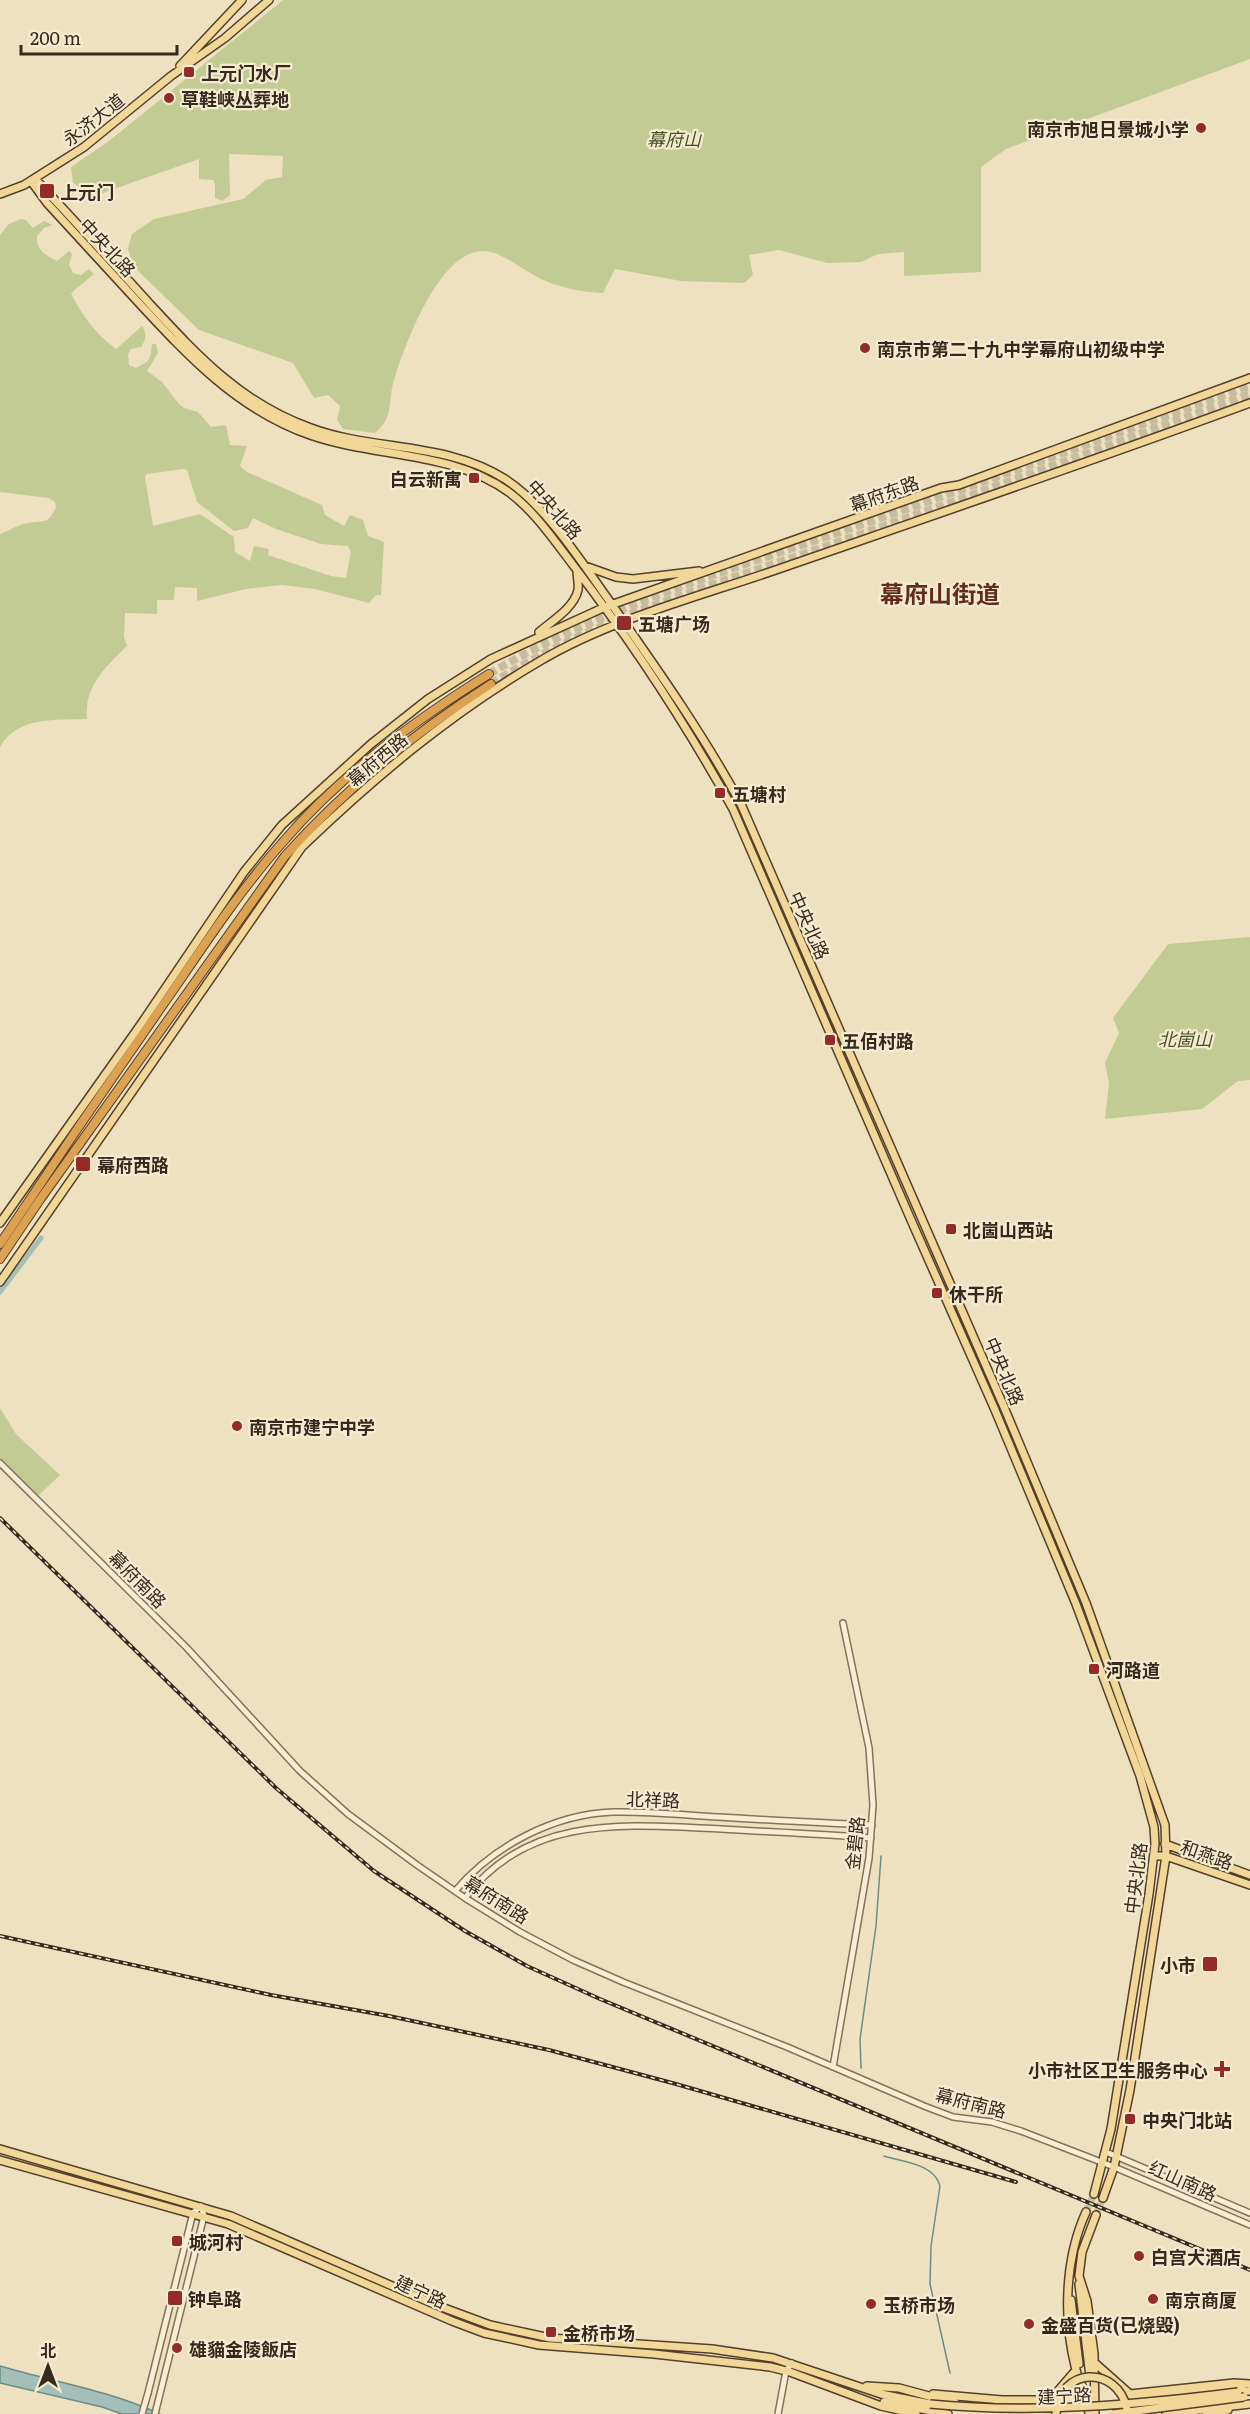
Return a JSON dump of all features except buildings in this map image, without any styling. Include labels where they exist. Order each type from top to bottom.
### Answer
[{"type":"highway","name":"幕府西路","points":[[0,1259],[35,1199],[221,921],[282,842],[329,794],[376,754],[427,715],[489,674]]},
{"type":"highway","name":"幕府西路","points":[[0,1244],[285,856],[326,812],[373,768],[435,720],[491,684]]},
{"type":"main road","name":"永济大道","points":[[171,76],[242,0]]},
{"type":"main road","name":"永济大道","points":[[0,197],[34,183],[84,147],[171,76],[225,38],[269,0]]},
{"type":"main road","name":"中央北路","points":[[34,183],[185,343],[235,388],[274,412],[312,429],[342,438],[451,457],[495,473],[521,490],[585,567],[608,605],[712,750],[741,804],[1004,1407],[1085,1601],[1165,1826],[1166,1856],[1130,2090],[1117,2155],[1103,2198]]},
{"type":"main road","name":"中央北路","points":[[34,183],[180,348],[231,393],[272,418],[310,435],[352,447],[460,466],[483,476],[513,495],[529,510],[577,571],[608,605]]},
{"type":"main road","name":"幕府东路","points":[[530,639],[608,605],[941,488],[959,484],[1250,378]]},
{"type":"main road","name":"幕府东路","points":[[728,587],[1060,473],[1250,403]]},
{"type":"main road","points":[[585,567],[616,577],[633,579],[711,570]]},
{"type":"main road","points":[[530,639],[558,617],[573,599],[578,590],[577,571]]},
{"type":"main road","name":"幕府西路","points":[[0,1282],[302,848],[362,790],[438,727],[542,659],[621,623],[728,587]]},
{"type":"main road","name":"中央北路","points":[[621,623],[733,808],[910,1220],[995,1410],[1084,1624],[1140,1776],[1154,1827],[1154,1856],[1114,2108],[1106,2152],[1094,2194]]},
{"type":"main road","name":"幕府西路","points":[[0,1223],[139,1027],[244,872],[282,825],[371,744],[428,699],[491,659],[530,639]]},
{"type":"main road","name":"和燕路","points":[[1155,1844],[1166,1845],[1250,1875]]},
{"type":"main road","name":"和燕路","points":[[1154,1856],[1166,1856],[1250,1885]]},
{"type":"main road","name":"建宁路","points":[[0,2149],[201,2206],[277,2235],[436,2305],[499,2328],[550,2338],[712,2349],[756,2355],[792,2363],[881,2394],[948,2414]]},
{"type":"main road","name":"建宁路","points":[[0,2160],[228,2224],[484,2333],[539,2345],[735,2362],[786,2371],[881,2406],[916,2414]]},
{"type":"main road","points":[[1086,2212],[1073,2252],[1090,2377]]},
{"type":"main road","points":[[1089,2414],[1089,2401],[1076,2370],[1067,2303],[1096,2215]]},
{"type":"main road","points":[[1075,2276],[1074,2325],[1081,2378]]},
{"type":"main road","points":[[1075,2276],[1087,2301],[1095,2363],[1095,2414]]},
{"type":"main road","points":[[1095,2363],[1130,2394],[1234,2383],[1250,2385]]},
{"type":"main road","points":[[923,2394],[1002,2400],[1050,2400],[1076,2370]]},
{"type":"main road","points":[[858,2386],[899,2388],[950,2403],[1057,2410],[1065,2389],[1081,2378],[1101,2378],[1111,2382],[1120,2390],[1125,2400],[1127,2414]]},
{"type":"main road","points":[[1125,2400],[1250,2385]]},
{"type":"main road","name":"建宁路","points":[[844,2393],[930,2407],[1042,2412],[1113,2408],[1250,2391]]},
{"type":"main road","name":"建宁路","points":[[1113,2414],[1250,2396]]},
{"type":"main road","points":[[1167,2414],[1250,2404]]},
{"type":"main road","points":[[1207,2414],[1250,2404]]},
{"type":"street","name":"幕府南路","points":[[0,1463],[186,1647],[300,1771],[348,1814],[465,1898],[520,1932],[573,1960],[953,2117],[1001,2125],[1103,2162]]},
{"type":"street","name":"金碧路","points":[[833,2067],[871,1838],[873,1805],[870,1756],[843,1623]]},
{"type":"street","name":"北祥路","points":[[454,1891],[467,1876],[512,1844],[553,1824],[580,1817],[612,1812],[872,1825]]},
{"type":"street","points":[[824,1823],[829,1830],[824,1835]]},
{"type":"street","name":"北祥路","points":[[465,1898],[477,1882],[524,1848],[555,1836],[614,1825],[871,1838]]},
{"type":"street","points":[[487,1860],[487,1866],[494,1868]]},
{"type":"street","points":[[1106,2152],[1250,2213]]},
{"type":"street","name":"红山南路","points":[[1103,2162],[1250,2225]]},
{"type":"street","points":[[142,2414],[193,2213],[201,2206],[204,2216],[154,2414]]},
{"type":"street","points":[[778,2414],[786,2371],[792,2363]]},
{"type":"green space","name":"幕府山","points":[[283,0],[1250,0],[1250,59],[1006,149],[981,167],[981,272],[904,276],[904,252],[878,254],[861,262],[827,263],[779,250],[749,255],[753,275],[744,283],[681,281],[615,269],[603,293],[571,289],[549,282],[491,252],[484,251],[468,255],[452,266],[426,302],[399,364],[388,415],[375,433],[343,429],[337,420],[340,406],[328,395],[314,398],[293,363],[199,330],[133,266],[128,249],[132,234],[154,219],[243,199],[266,180],[282,177],[283,156],[229,154],[230,195],[222,201],[215,198],[213,180],[199,179],[199,159],[94,196],[73,183],[71,167],[109,141]]},
{"type":"green space","points":[[21,219],[26,220],[33,228],[44,221],[53,225],[44,228],[37,236],[42,252],[57,261],[69,251],[72,254],[69,265],[73,273],[81,275],[89,269],[94,274],[71,293],[90,324],[116,349],[142,326],[145,334],[144,342],[141,347],[131,349],[128,354],[129,365],[136,368],[148,361],[152,344],[156,344],[158,353],[147,371],[162,382],[178,403],[184,408],[198,412],[211,427],[226,425],[230,445],[247,446],[240,466],[247,472],[322,505],[325,515],[344,526],[350,515],[363,520],[368,536],[384,542],[381,595],[376,595],[369,603],[315,589],[282,585],[246,589],[197,601],[197,588],[175,587],[174,600],[157,600],[157,614],[125,613],[124,637],[127,646],[104,670],[93,687],[87,707],[87,719],[51,720],[27,725],[7,737],[0,747],[0,534],[25,524],[45,521],[51,517],[56,507],[55,502],[49,498],[0,492],[0,235],[9,224]],"holes":[[[187,470],[197,502],[234,531],[248,528],[253,518],[276,529],[321,544],[348,546],[351,552],[346,578],[331,576],[268,555],[269,549],[254,546],[250,561],[235,552],[234,537],[200,514],[153,526],[145,477],[147,474]]]},
{"type":"green space","name":"北崮山","points":[[1250,937],[1250,1080],[1238,1081],[1202,1109],[1105,1119],[1109,1083],[1105,1063],[1119,1033],[1113,1018],[1168,944]]},
{"type":"green space","points":[[0,1408],[16,1434],[60,1475],[37,1497],[0,1461]]},
{"type":"water","points":[[0,2366],[101,2392],[160,2414],[122,2414],[102,2407],[0,2383]]},
{"type":"waterway","points":[[0,1292],[41,1238]]},
{"type":"waterway","points":[[861,2068],[860,2039],[876,1926],[881,1856]]},
{"type":"waterway","points":[[884,2156],[925,2168],[932,2173],[940,2186],[931,2246],[930,2284],[950,2373]]},
{"type":"tunnel","points":[[489,674],[575,629],[665,592],[899,512],[1250,386]]},
{"type":"tunnel","points":[[491,684],[573,639],[658,604],[1250,394]]},
{"type":"tunnel","points":[[1086,2212],[1094,2194]]},
{"type":"tunnel","points":[[1096,2215],[1103,2198]]},
{"type":"railway","points":[[0,1518],[276,1788],[374,1871],[465,1931],[527,1966],[600,1999],[1250,2270]]},
{"type":"railway","points":[[0,1936],[271,1995],[389,2016],[549,2050],[676,2084],[1016,2182]]},
{"type":"place","name":"上元门水厂","points":[[189,72]]},
{"type":"place","name":"草鞋峡丛葬地","points":[[169,98]]},
{"type":"place","name":"南京市旭日景城小学","points":[[1201,128]]},
{"type":"place","name":"上元门","points":[[47,191]]},
{"type":"place","name":"南京市第二十九中学幕府山初级中学","points":[[865,348]]},
{"type":"place","name":"白云新寓","points":[[474,478]]},
{"type":"place","name":"五塘广场","points":[[624,623]]},
{"type":"place","name":"五塘村","points":[[720,793]]},
{"type":"place","name":"五佰村路","points":[[830,1040]]},
{"type":"place","name":"幕府西路","points":[[83,1164]]},
{"type":"place","name":"北崮山西站","points":[[951,1229]]},
{"type":"place","name":"休干所","points":[[937,1293]]},
{"type":"place","name":"南京市建宁中学","points":[[237,1426]]},
{"type":"place","name":"河路道","points":[[1094,1669]]},
{"type":"place","name":"小市","points":[[1210,1964]]},
{"type":"place","name":"小市社区卫生服务中心","points":[[1222,2069]]},
{"type":"place","name":"中央门北站","points":[[1130,2119]]},
{"type":"place","name":"城河村","points":[[177,2241]]},
{"type":"place","name":"白宫大酒店","points":[[1139,2256]]},
{"type":"place","name":"钟阜路","points":[[175,2298]]},
{"type":"place","name":"南京商厦","points":[[1153,2299]]},
{"type":"place","name":"玉桥市场","points":[[871,2304]]},
{"type":"place","name":"金盛百货(已烧毁)","points":[[1029,2324]]},
{"type":"place","name":"金桥市场","points":[[551,2332]]},
{"type":"place","name":"雄貓金陵飯店","points":[[177,2348]]},
{"type":"district","name":"幕府山街道","points":[[940,592]]}]
